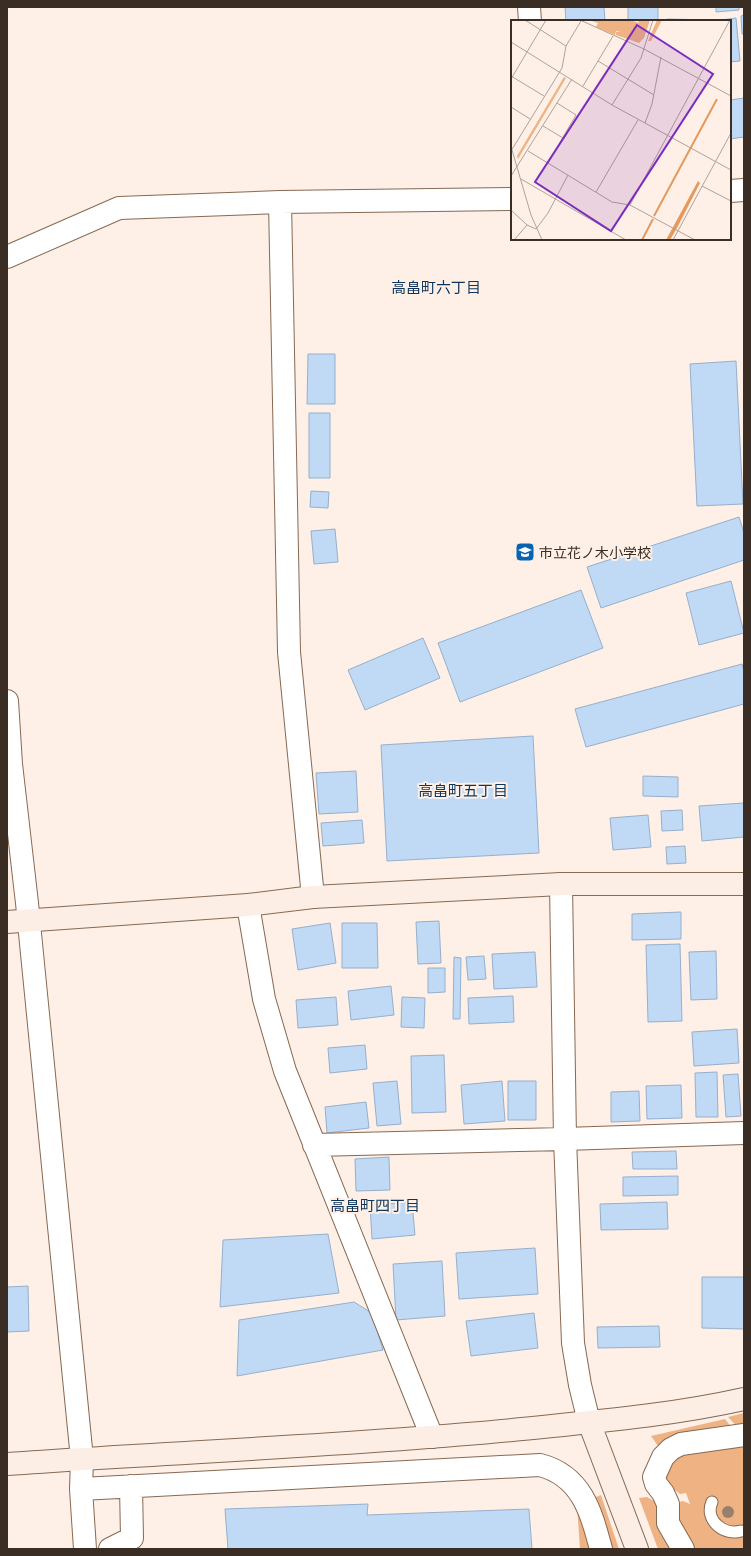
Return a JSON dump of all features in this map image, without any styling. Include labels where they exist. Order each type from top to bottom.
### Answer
[{"type":"street","points":[[529,7],[530,20]]},
{"type":"street","points":[[731,191],[744,190]]},
{"type":"street","points":[[7,257],[119,208],[280,202],[511,199]]},
{"type":"street","points":[[280,202],[289,652],[313,897]]},
{"type":"street","points":[[7,701],[18,921],[82,1459],[81,1488],[85,1549]]},
{"type":"street","points":[[561,884],[565,1139],[573,1343],[580,1385],[589,1422],[637,1549]]},
{"type":"street","points":[[18,921],[248,905],[313,897],[561,884],[744,884]]},
{"type":"street","points":[[248,905],[264,999],[285,1072],[432,1437]]},
{"type":"street","points":[[314,1145],[744,1133]]},
{"type":"street","points":[[7,1464],[432,1437],[589,1422],[707,1408],[744,1399]]},
{"type":"street","points":[[683,1549],[668,1523],[668,1504],[663,1493],[656,1484],[654,1477],[663,1457],[671,1449],[681,1444],[744,1435]]},
{"type":"street","points":[[81,1488],[540,1465],[551,1468],[571,1481],[582,1496],[592,1514],[601,1549]]},
{"type":"street","points":[[110,1549],[132,1538],[131,1486]]},
{"type":"lane","points":[[712,1502],[710,1511],[713,1520],[720,1528],[732,1533],[742,1531]]},
{"type":"shaded area","points":[[744,1413],[744,1434],[728,1417]]},
{"type":"shaded area","points":[[725,1419],[741,1439],[744,1447],[744,1549],[658,1549],[639,1498],[647,1497],[654,1501],[645,1473],[668,1460],[651,1436]],"holes":[[[672,1488],[680,1494],[686,1493],[690,1504],[683,1501],[679,1502],[676,1506]]]},
{"type":"shaded area","points":[[601,1495],[619,1549],[580,1549],[577,1505]]},
{"type":"building","points":[[565,7],[604,7],[605,20],[566,20]]},
{"type":"building","points":[[628,7],[658,7],[658,20],[628,20]]},
{"type":"building","points":[[716,7],[739,7],[739,10],[716,12]]},
{"type":"building","points":[[744,15],[744,34],[742,34],[741,16]]},
{"type":"building","points":[[736,18],[740,61],[731,62],[731,20],[721,20]]},
{"type":"building","points":[[667,19],[713,20],[667,20]]},
{"type":"building","points":[[744,98],[744,137],[731,139],[731,100]]},
{"type":"building","points":[[308,354],[335,354],[335,404],[307,404]]},
{"type":"building","points":[[736,361],[743,504],[697,506],[690,364]]},
{"type":"building","points":[[309,413],[330,413],[330,478],[309,478]]},
{"type":"building","points":[[311,491],[329,492],[328,508],[310,507]]},
{"type":"building","points":[[739,517],[744,533],[744,560],[601,608],[587,567]]},
{"type":"building","points":[[335,529],[338,562],[314,564],[311,531]]},
{"type":"building","points":[[731,581],[744,633],[699,645],[686,593]]},
{"type":"building","points":[[581,590],[603,648],[460,702],[438,643]]},
{"type":"building","points":[[423,638],[440,678],[365,710],[348,670]]},
{"type":"building","points":[[742,664],[744,672],[744,704],[586,747],[575,709]]},
{"type":"building","points":[[533,736],[539,853],[387,861],[381,745]]},
{"type":"building","points":[[356,771],[358,812],[319,814],[316,773]]},
{"type":"building","points":[[643,776],[678,777],[678,797],[643,796]]},
{"type":"building","points":[[744,803],[744,837],[702,841],[699,806]]},
{"type":"building","points":[[682,810],[683,830],[662,831],[661,811]]},
{"type":"building","points":[[648,815],[651,847],[613,850],[610,818]]},
{"type":"building","points":[[362,820],[364,843],[323,846],[321,823]]},
{"type":"building","points":[[685,846],[686,863],[667,864],[666,847]]},
{"type":"building","points":[[681,912],[681,939],[632,940],[632,914]]},
{"type":"building","points":[[439,921],[441,963],[418,964],[416,922]]},
{"type":"building","points":[[330,923],[336,963],[298,970],[292,929]]},
{"type":"building","points":[[342,923],[377,923],[378,968],[342,968]]},
{"type":"building","points":[[680,944],[682,1021],[648,1022],[646,945]]},
{"type":"building","points":[[716,951],[717,999],[691,1000],[689,952]]},
{"type":"building","points":[[535,952],[537,987],[494,989],[492,954]]},
{"type":"building","points":[[484,956],[486,979],[468,980],[466,957]]},
{"type":"building","points":[[454,957],[461,958],[460,1019],[453,1019]]},
{"type":"building","points":[[428,968],[445,968],[445,992],[428,993]]},
{"type":"building","points":[[391,986],[394,1015],[351,1020],[348,991]]},
{"type":"building","points":[[513,996],[514,1022],[469,1024],[468,998]]},
{"type":"building","points":[[336,997],[338,1025],[298,1028],[296,1000]]},
{"type":"building","points":[[402,997],[425,998],[424,1028],[401,1027]]},
{"type":"building","points":[[737,1029],[739,1063],[694,1066],[692,1032]]},
{"type":"building","points":[[365,1045],[367,1069],[330,1073],[328,1048]]},
{"type":"building","points":[[444,1055],[446,1112],[412,1113],[411,1056]]},
{"type":"building","points":[[717,1072],[718,1117],[696,1117],[695,1073]]},
{"type":"building","points":[[738,1074],[741,1116],[726,1117],[723,1075]]},
{"type":"building","points":[[397,1081],[401,1124],[377,1126],[373,1083]]},
{"type":"building","points":[[502,1081],[505,1121],[464,1124],[461,1085]]},
{"type":"building","points":[[508,1081],[536,1081],[536,1120],[508,1120]]},
{"type":"building","points":[[681,1085],[682,1118],[647,1119],[646,1086]]},
{"type":"building","points":[[639,1091],[640,1121],[611,1122],[611,1092]]},
{"type":"building","points":[[366,1102],[369,1128],[327,1133],[325,1107]]},
{"type":"building","points":[[676,1151],[677,1169],[633,1169],[632,1152]]},
{"type":"building","points":[[389,1157],[390,1190],[356,1191],[355,1159]]},
{"type":"building","points":[[678,1176],[678,1195],[623,1196],[623,1177]]},
{"type":"building","points":[[412,1202],[415,1235],[372,1239],[370,1205]]},
{"type":"building","points":[[667,1202],[668,1229],[601,1230],[600,1204]]},
{"type":"building","points":[[328,1234],[339,1293],[220,1307],[223,1240]]},
{"type":"building","points":[[535,1248],[538,1294],[459,1299],[456,1253]]},
{"type":"building","points":[[442,1261],[445,1316],[396,1320],[393,1264]]},
{"type":"building","points":[[702,1277],[744,1277],[744,1329],[702,1328]]},
{"type":"building","points":[[28,1286],[29,1331],[7,1332],[7,1287]]},
{"type":"building","points":[[354,1302],[372,1313],[383,1350],[237,1376],[239,1320]]},
{"type":"building","points":[[534,1313],[538,1348],[471,1356],[466,1321]]},
{"type":"building","points":[[659,1326],[660,1347],[598,1348],[597,1327]]},
{"type":"building","points":[[368,1504],[367,1515],[529,1509],[532,1549],[228,1549],[225,1509]]},
{"type":"place","name":"市立花ノ木小学校","points":[[525,552]]},
{"type":"district","name":"高畠町六丁目","points":[[436,287]]},
{"type":"district","name":"高畠町五丁目","points":[[463,790]]},
{"type":"district","name":"高畠町四丁目","points":[[375,1205]]}]
